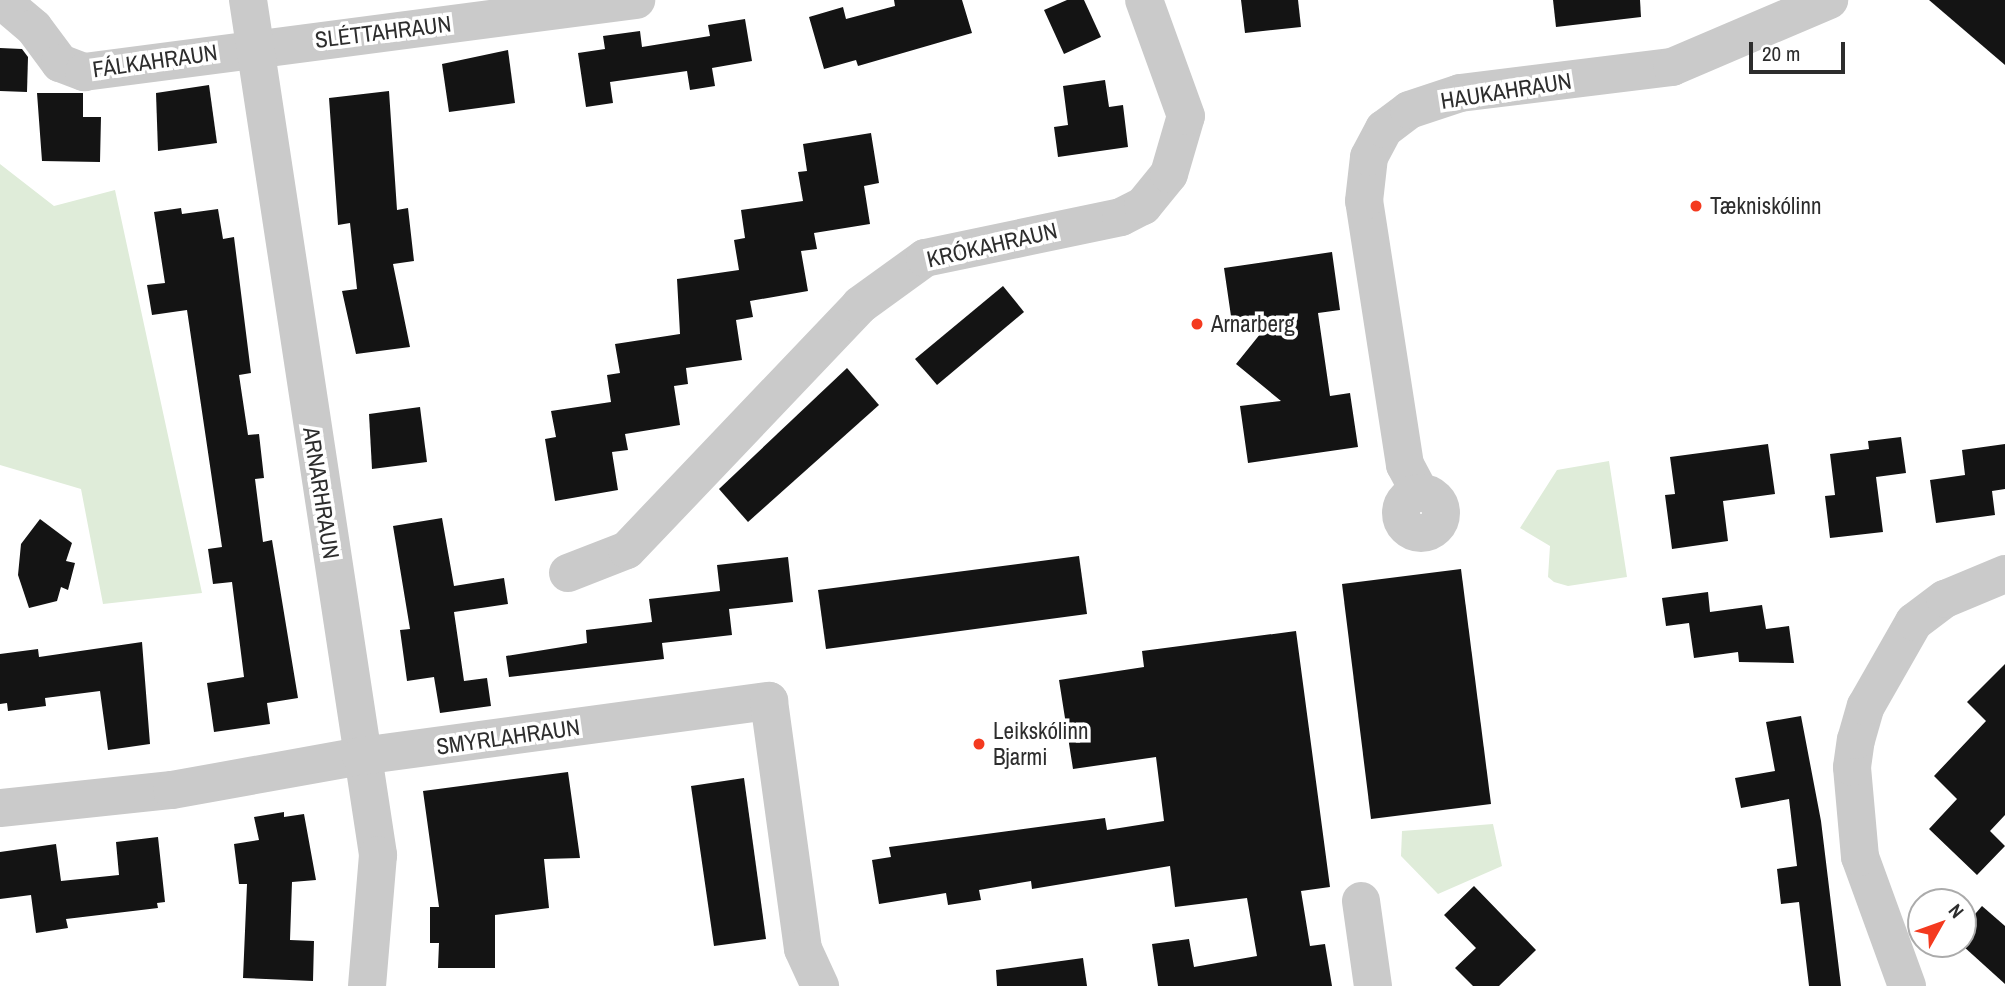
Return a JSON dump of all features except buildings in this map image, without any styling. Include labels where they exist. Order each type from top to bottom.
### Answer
[{"type":"street","name":"FÁLKAHRAUN","points":[[1,0],[34,28],[60,63],[84,72],[254,48]]},
{"type":"street","name":"ARNARHRAUN","points":[[248,0],[378,855],[367,986]]},
{"type":"street","name":"SLÉTTAHRAUN","points":[[254,48],[636,0]]},
{"type":"street","name":"KRÓKAHRAUN","points":[[568,573],[627,550],[860,305],[913,265],[925,258],[1121,216],[1143,206],[1169,174],[1186,116],[1144,0]]},
{"type":"street","name":"HAUKAHRAUN","points":[[1420,493],[1405,465],[1365,214],[1369,157],[1384,129],[1409,110],[1460,93],[1672,67],[1829,0]]},
{"type":"street","points":[[1908,986],[1860,857],[1852,768],[1856,740],[1866,706],[1914,622],[1945,599],[2005,574]]},
{"type":"street","name":"SMYRLAHRAUN","points":[[0,808],[172,790],[361,756],[769,701],[803,949],[820,986]]},
{"type":"street","points":[[1361,901],[1373,986]]},
{"type":"street","name":"SMYRLAHRAUN","points":[[788,986],[803,949]]},
{"type":"green space","points":[[0,164],[54,206],[115,190],[202,593],[103,604],[81,489],[0,465]]},
{"type":"green space","points":[[1609,461],[1627,577],[1568,586],[1554,582],[1548,577],[1550,546],[1520,528],[1557,470]]},
{"type":"green space","points":[[1493,824],[1502,866],[1438,894],[1401,856],[1402,831]]},
{"type":"place","name":"Tækniskólinn","points":[[1696,206]]},
{"type":"place","name":"Arnarberg","points":[[1197,324]]},
{"type":"place","name":"Leikskólinn Bjarmi","points":[[979,744]]}]
